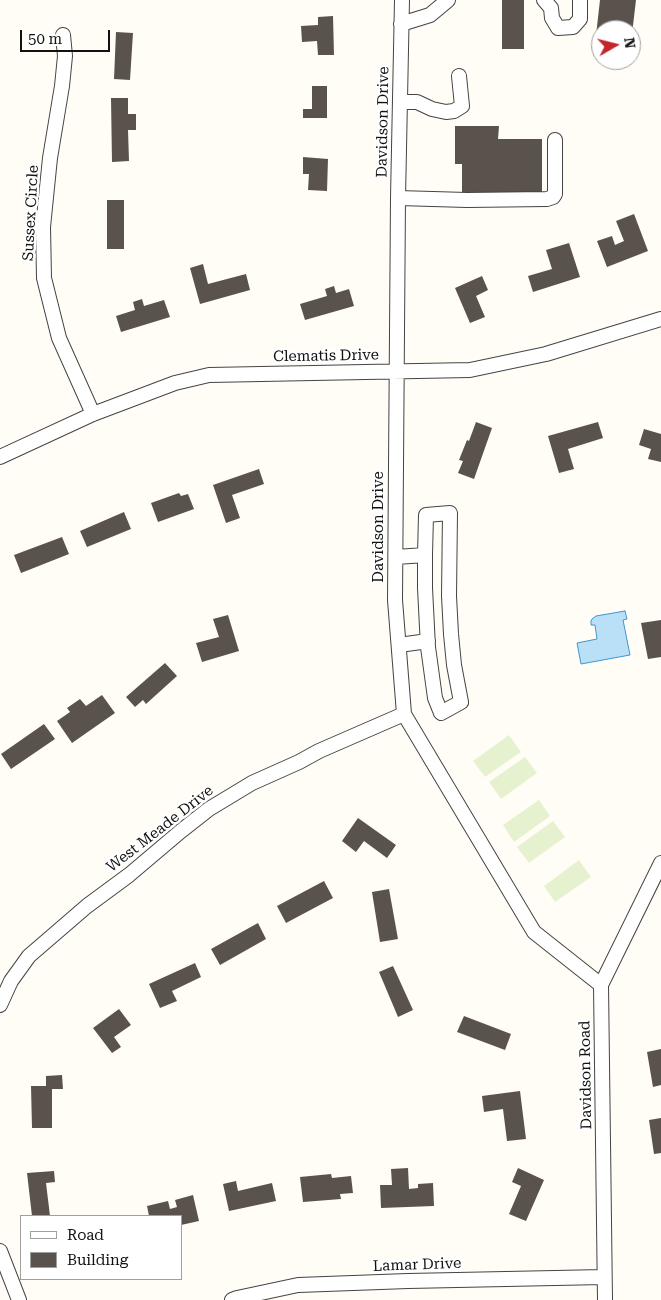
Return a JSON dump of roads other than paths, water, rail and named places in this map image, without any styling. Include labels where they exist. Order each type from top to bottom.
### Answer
[{"type":"street","name":"Davidson Drive","points":[[402,0],[398,198],[395,600],[404,714],[534,932],[601,985]]},
{"type":"street","points":[[401,24],[430,15],[448,0]]},
{"type":"street","points":[[544,0],[551,8],[552,18],[558,28],[573,27],[580,19],[580,0]]},
{"type":"street","name":"Sussex Circle","points":[[62,35],[65,56],[50,158],[43,227],[44,278],[59,338],[93,414]]},
{"type":"street","points":[[400,102],[417,102],[432,109],[446,112],[454,111],[462,106],[460,76]]},
{"type":"street","points":[[398,198],[547,199],[553,197],[555,194],[555,140]]},
{"type":"street","name":"Clematis Drive","points":[[0,457],[93,414],[174,383],[209,375],[470,370],[546,354],[661,319]]},
{"type":"street","points":[[450,514],[449,596],[451,634],[454,665],[461,702],[441,713],[435,698],[428,641],[425,555],[426,515],[450,514]]},
{"type":"street","points":[[396,557],[425,555]]},
{"type":"street","points":[[399,645],[428,641]]},
{"type":"street","name":"West Meade Drive","points":[[0,1005],[11,980],[29,956],[87,906],[129,875],[209,809],[252,783],[404,714]]},
{"type":"street","name":"Davidson Road","points":[[605,1300],[601,985],[661,863]]},
{"type":"street","points":[[0,1251],[19,1300]]},
{"type":"street","name":"Lamar Drive","points":[[232,1300],[298,1285],[604,1277]]},
{"type":"water","points":[[625,611],[627,619],[623,620],[630,655],[581,664],[577,643],[597,639],[595,625],[591,625],[592,619],[596,616]]}]
